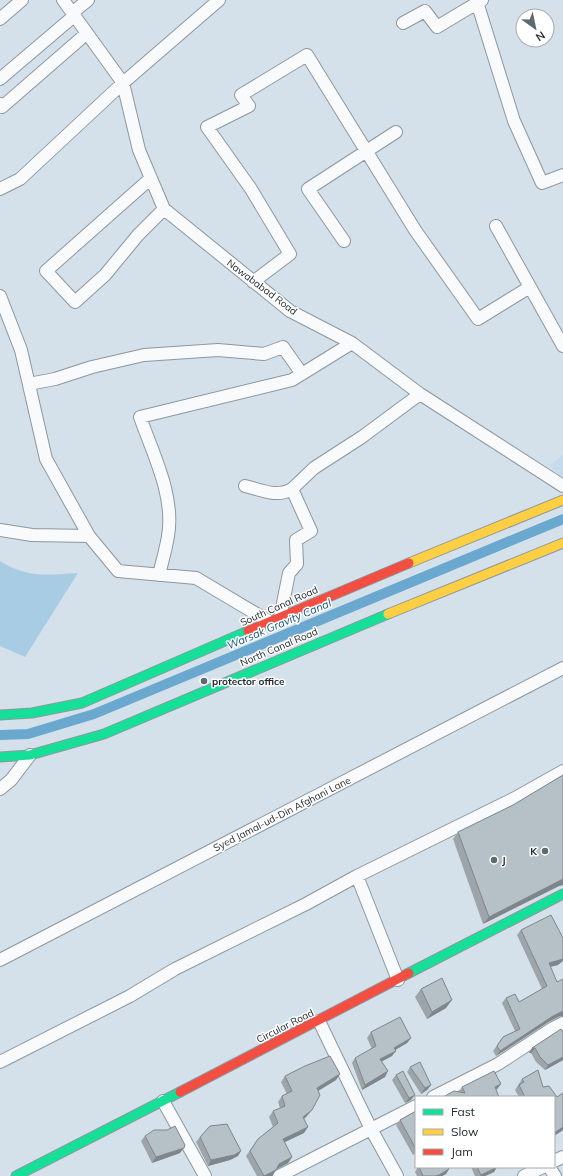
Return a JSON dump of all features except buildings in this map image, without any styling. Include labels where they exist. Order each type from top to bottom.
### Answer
[{"type":"main road","name":"South Canal Road","points":[[0,715],[32,713],[82,703],[275,620],[563,500]]},
{"type":"main road","name":"North Canal Road","points":[[0,757],[30,755],[104,734],[336,635],[563,543]]},
{"type":"main road","name":"Circular Road","points":[[16,1176],[563,894]]},
{"type":"street","points":[[0,19],[22,0]]},
{"type":"street","name":"Nawababad Road","points":[[63,0],[86,34],[123,83],[139,150],[164,209],[290,311],[352,343],[420,394],[563,486]]},
{"type":"street","points":[[0,79],[88,0]]},
{"type":"street","points":[[0,189],[20,179],[123,83],[215,1]]},
{"type":"street","points":[[403,23],[425,12],[437,27],[479,1],[514,121],[542,183],[563,175]]},
{"type":"street","points":[[0,104],[2,106],[86,34]]},
{"type":"street","points":[[253,282],[290,254],[251,189],[207,127],[249,106],[241,95],[307,55],[415,230],[478,319],[530,287]]},
{"type":"street","points":[[344,241],[308,189],[366,150],[396,132]]},
{"type":"street","points":[[151,178],[46,271],[75,302],[104,275],[138,235],[164,209]]},
{"type":"street","points":[[496,226],[563,346]]},
{"type":"street","points":[[0,296],[21,350],[46,459],[89,536],[118,572],[196,578],[275,620],[289,573],[297,564],[296,540],[311,531],[292,489]]},
{"type":"street","points":[[159,575],[169,534],[169,509],[162,478],[140,417],[292,380],[352,343]]},
{"type":"street","points":[[29,384],[56,379],[92,367],[144,355],[218,350],[264,354],[283,348],[302,374]]},
{"type":"street","points":[[245,486],[284,494],[292,489],[314,468],[362,437],[420,394]]},
{"type":"street","points":[[0,530],[32,535],[89,536]]},
{"type":"street","name":"Syed Jamal-ud-Din Afghani Lane","points":[[0,960],[563,668]]},
{"type":"street","points":[[0,789],[11,780],[30,755]]},
{"type":"street","points":[[0,1062],[130,996],[175,969],[306,904],[356,876],[515,798],[563,771]]},
{"type":"street","points":[[356,876],[398,980]]},
{"type":"street","points":[[319,1021],[371,1129],[397,1176]]},
{"type":"street","points":[[435,1096],[498,1064],[563,1023]]},
{"type":"street","points":[[164,1101],[205,1176]]},
{"type":"street","points":[[287,1174],[415,1107]]},
{"type":"street","points":[[524,1176],[541,1168]]},
{"type":"shaded area","points":[[563,455],[563,478],[549,466]]},
{"type":"shaded area","points":[[0,561],[28,573],[47,575],[78,573],[25,657],[0,646]]},
{"type":"waterway","name":"Warsak Gravity Canal","points":[[0,735],[28,734],[94,714],[563,519]]},
{"type":"traffic: fast","points":[[0,757],[30,755],[104,734],[388,614]]},
{"type":"traffic: fast","points":[[0,715],[32,713],[82,703],[248,631]]},
{"type":"traffic: fast","points":[[409,973],[563,894]]},
{"type":"traffic: fast","points":[[16,1176],[180,1092]]},
{"type":"traffic: slow","points":[[409,563],[563,500]]},
{"type":"traffic: slow","points":[[388,614],[563,543]]},
{"type":"traffic: jam","points":[[248,631],[409,563]]},
{"type":"traffic: jam","points":[[180,1092],[409,973]]},
{"type":"place","name":"protector office","points":[[204,681]]},
{"type":"place","name":"K","points":[[545,851]]},
{"type":"place","name":"J","points":[[494,860]]}]
